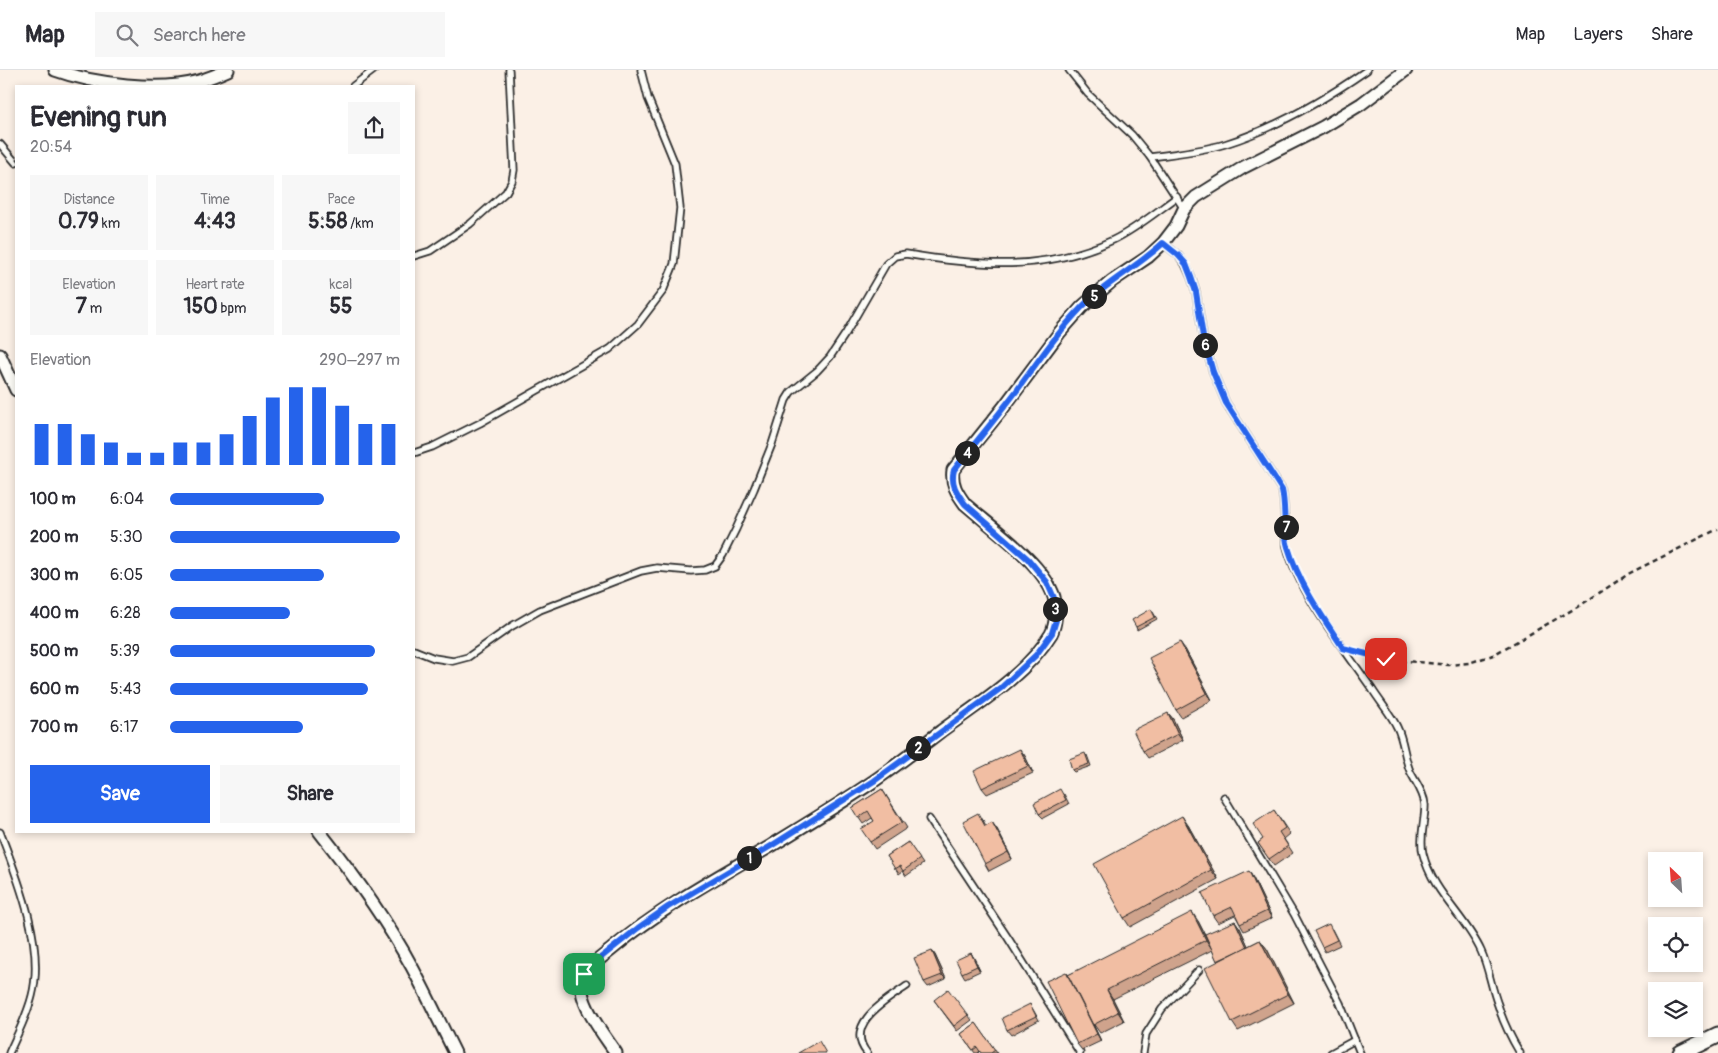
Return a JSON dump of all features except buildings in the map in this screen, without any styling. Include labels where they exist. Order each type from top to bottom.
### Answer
[{"type":"street","points":[[55,70],[116,83],[145,85]]},
{"type":"street","points":[[168,85],[198,81],[228,70]]},
{"type":"street","points":[[616,1053],[583,1000],[582,986],[584,974],[599,959],[668,907],[779,841],[874,781],[1001,688],[1036,655],[1052,633],[1056,620],[1054,598],[1047,582],[1028,559],[965,504],[958,495],[952,477],[954,470],[1060,332],[1082,307],[1112,281],[1148,257],[1163,243],[1176,226],[1184,209],[1196,197],[1244,167],[1323,127],[1361,104],[1406,70]]},
{"type":"street","points":[[0,355],[15,388]]},
{"type":"street","points":[[321,833],[350,871],[412,967],[455,1053]]},
{"type":"street","points":[[1681,1053],[1718,1036]]},
{"type":"lane","points":[[353,85],[374,70]]},
{"type":"lane","points":[[415,256],[430,251],[470,224],[506,192],[512,181],[514,170],[510,70]]},
{"type":"lane","points":[[415,454],[480,423],[610,349],[638,324],[663,291],[674,264],[680,208],[675,164],[648,98],[641,70]]},
{"type":"lane","points":[[1069,70],[1088,94],[1132,135],[1150,157],[1184,209]]},
{"type":"lane","points":[[1150,157],[1192,152],[1225,144],[1263,130],[1303,111],[1367,70]]},
{"type":"lane","points":[[0,144],[15,162]]},
{"type":"lane","points":[[415,650],[434,658],[454,661],[468,657],[512,626],[540,610],[641,571],[657,568],[691,571],[705,570],[715,566],[736,530],[754,489],[772,444],[786,400],[830,356],[846,333],[886,264],[895,256],[906,254],[979,264],[1044,261],[1077,253],[1113,240],[1177,197]]},
{"type":"lane","points":[[1163,243],[1186,264],[1196,292],[1203,337],[1213,372],[1226,403],[1282,490],[1285,504],[1287,546],[1298,574],[1317,610],[1397,726],[1411,772],[1424,797],[1425,805],[1421,831],[1423,853],[1430,874],[1439,891],[1480,949],[1487,966],[1497,1004],[1506,1027],[1520,1053]]},
{"type":"lane","points":[[1224,797],[1294,914],[1340,1003],[1360,1053]]},
{"type":"lane","points":[[929,819],[1008,938],[1080,1053]]},
{"type":"lane","points":[[0,832],[23,894],[32,932],[35,967],[32,995],[22,1024],[8,1053]]},
{"type":"lane","points":[[1143,1053],[1146,1034],[1162,1009],[1199,970]]},
{"type":"lane","points":[[867,1053],[860,1036],[863,1022],[874,1009],[907,986]]},
{"type":"lane","points":[[1331,1053],[1355,1040]]},
{"type":"path","points":[[1343,648],[1386,659],[1448,664],[1469,663],[1493,656],[1572,610],[1630,573],[1718,529]]},
{"type":"route","points":[[584,974],[599,959],[668,907],[771,846],[874,781],[1001,688],[1036,655],[1052,633],[1056,620],[1054,598],[1047,582],[1028,559],[965,504],[958,495],[954,485],[952,477],[954,470],[1060,332],[1082,307],[1112,281],[1148,257],[1163,243],[1186,264],[1196,292],[1203,337],[1213,372],[1226,403],[1282,490],[1285,504],[1287,546],[1298,574],[1317,610],[1343,648],[1386,659]]}]
